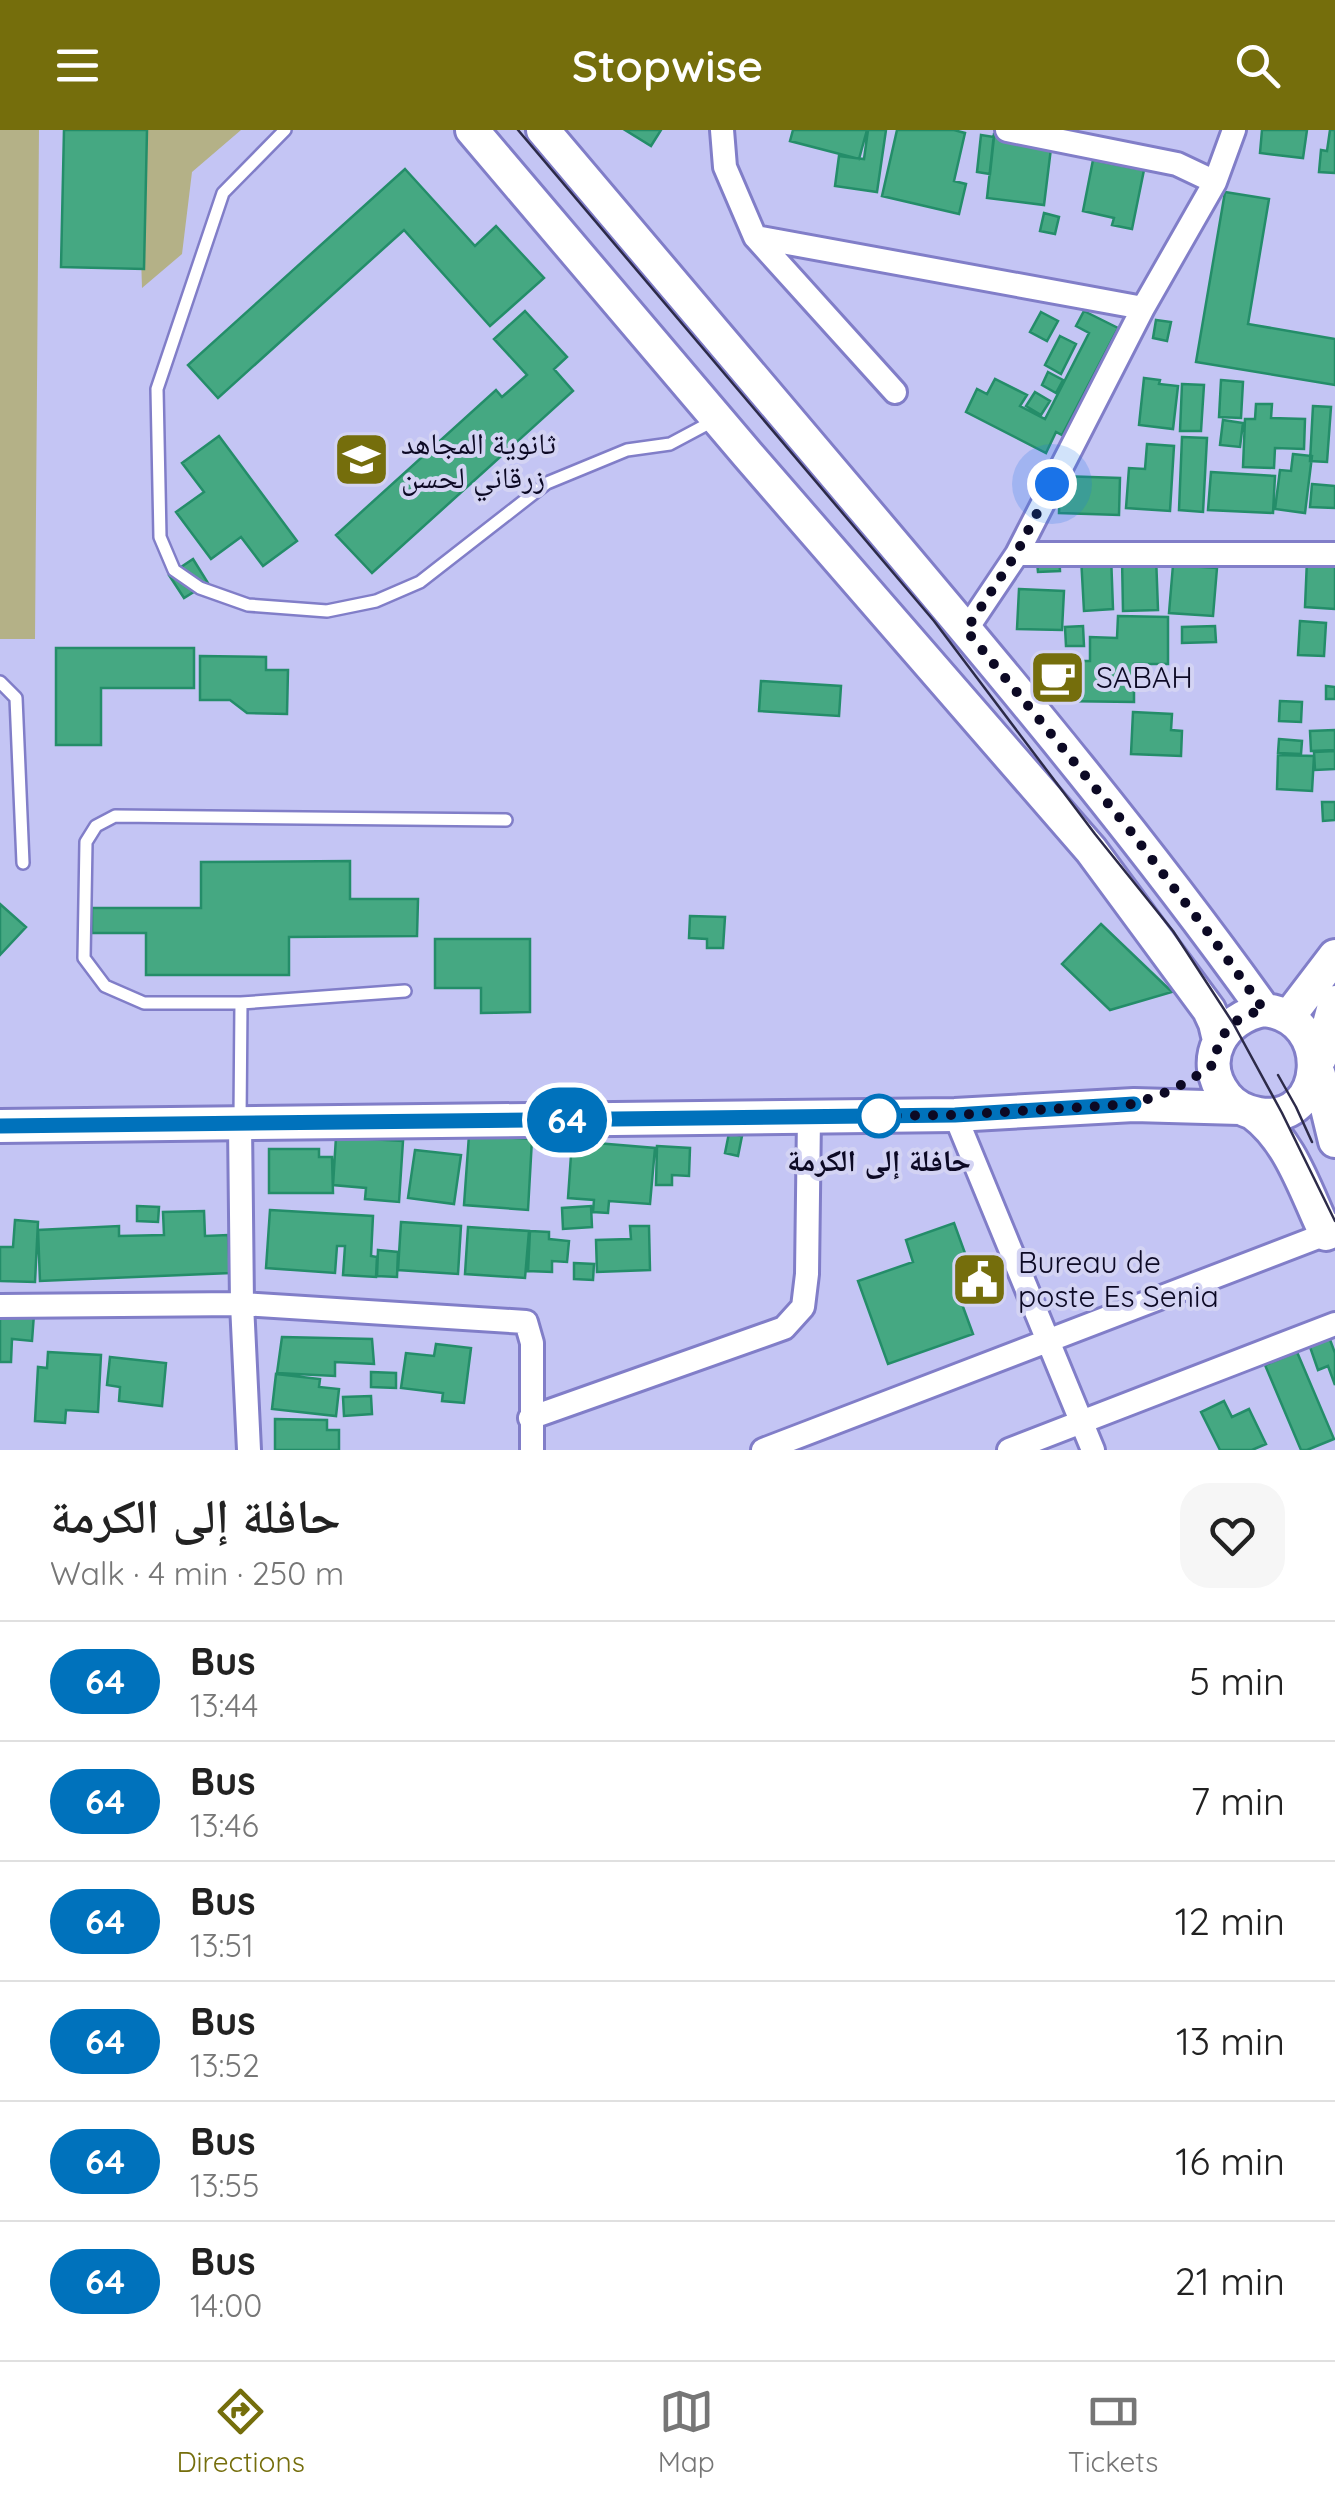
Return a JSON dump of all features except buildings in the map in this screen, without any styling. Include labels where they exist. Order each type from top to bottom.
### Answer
[{"type":"main road","points":[[472,130],[1091,850],[1209,1010],[1216,1023],[1218,1081],[1227,1096],[1270,1128],[1331,1232]]},
{"type":"main road","points":[[544,130],[966,630],[1210,935],[1277,1012],[1301,1022],[1310,1032],[1335,1141]]},
{"type":"main road","points":[[1134,1104],[1189,1081],[1217,1052],[1233,1022],[1243,1016],[1277,1012],[1335,956]]},
{"type":"main road","points":[[0,1126],[955,1115],[1134,1104],[1246,1110],[1267,1115],[1296,1107],[1314,1087],[1335,1002]]},
{"type":"street","points":[[722,130],[725,167],[754,238],[895,392]]},
{"type":"street","points":[[1007,130],[1177,164],[1215,182]]},
{"type":"street","points":[[966,630],[1016,554],[1142,308],[1215,182],[1234,130]]},
{"type":"street","points":[[754,238],[1142,308]]},
{"type":"street","points":[[1016,554],[1335,554]]},
{"type":"street","points":[[955,1115],[1093,1450]]},
{"type":"street","points":[[530,1418],[784,1328],[804,1307],[809,1117]]},
{"type":"street","points":[[240,1124],[242,1304],[250,1450]]},
{"type":"street","points":[[763,1450],[1331,1232]]},
{"type":"street","points":[[0,1306],[242,1304],[526,1322],[532,1343],[532,1450]]},
{"type":"street","points":[[1009,1450],[1335,1324]]},
{"type":"lane","points":[[285,130],[222,193],[157,389],[160,537],[174,570],[200,588],[248,606],[327,610],[376,601],[420,582],[547,482],[627,450],[670,444],[717,418]]},
{"type":"lane","points":[[0,682],[16,698],[23,862]]},
{"type":"lane","points":[[405,992],[240,1003],[144,1003],[106,986],[84,958],[86,842],[96,826],[115,816],[506,820]]},
{"type":"lane","points":[[240,1003],[240,1124]]},
{"type":"shaded area","points":[[0,130],[39,130],[35,639],[0,639]]},
{"type":"shaded area","points":[[137,130],[241,130],[192,172],[182,254],[142,288]]},
{"type":"tram line","points":[[518,130],[934,621],[1173,931],[1233,1023],[1335,1221]]},
{"type":"tram line","points":[[1278,1075],[1312,1142]]},
{"type":"bus line","name":"64","points":[[0,1126],[955,1115],[1134,1104]]},
{"type":"place","name":"ثانوية المجاهد زرقاني لحسن","points":[[362,460]]},
{"type":"place","name":"SABAH","points":[[1057,677]]},
{"type":"place","name":"حافلة إلى الكرمة","points":[[879,1116]]},
{"type":"place","name":"Bureau de poste Es Senia","points":[[979,1279]]},
{"type":"route","points":[[879,1116],[1134,1104],[1189,1081],[1214,1064],[1225,1030],[1243,1016],[1264,1010],[1128,828],[966,630],[1016,554],[1052,484]]}]
